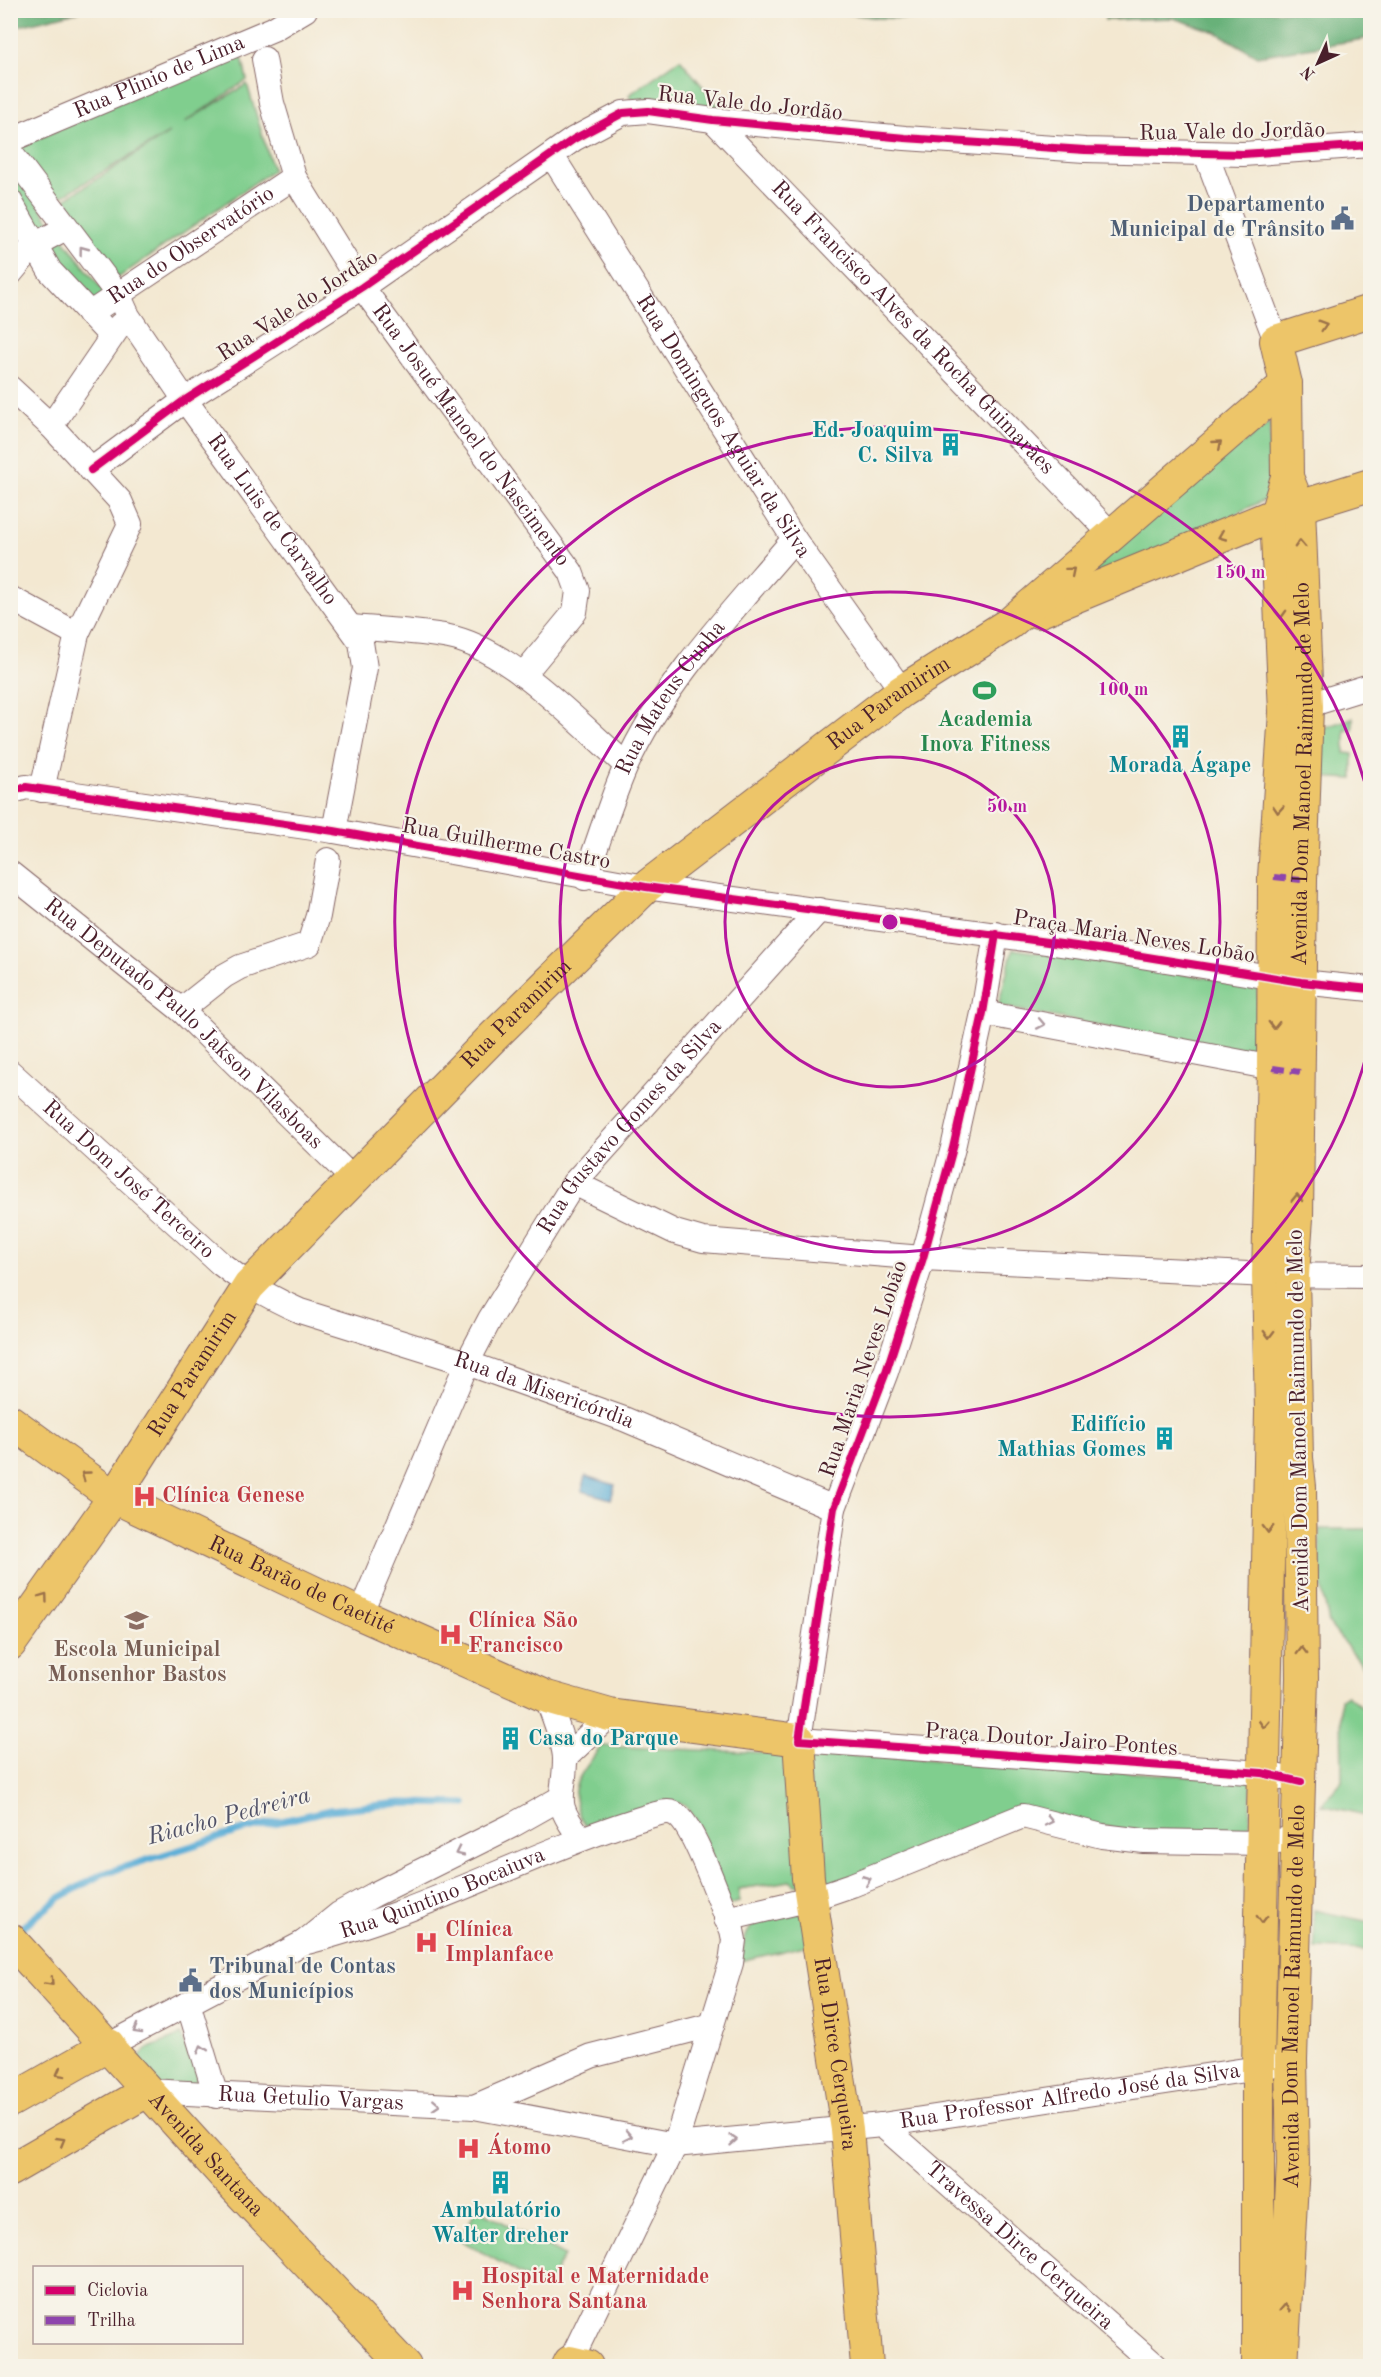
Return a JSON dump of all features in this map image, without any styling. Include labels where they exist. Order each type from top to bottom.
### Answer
[{"type":"main road","points":[[1276,341],[1371,311]]},
{"type":"main road","name":"Avenida Dom Manoel Raimundo de Melo","points":[[1276,341],[1286,384],[1288,511],[1298,709],[1300,880],[1288,980],[1273,1068],[1280,1275],[1300,1487],[1301,1782],[1291,2060],[1293,2164],[1282,2367]]},
{"type":"main road","name":"Rua Paramirim","points":[[10,1644],[114,1497],[249,1286],[353,1179],[646,888],[902,691],[1010,623],[1286,384]]},
{"type":"main road","name":"Rua Paramirim","points":[[1010,623],[1288,511],[1371,485]]},
{"type":"main road","name":"Avenida Dom Manoel Raimundo de Melo","points":[[1258,2367],[1258,2068],[1271,1412],[1280,1275],[1297,1218],[1288,980]]},
{"type":"main road","name":"Rua Barão de Caetité","points":[[10,1421],[114,1497],[360,1614],[547,1697],[610,1714]]},
{"type":"main road","name":"Praça Doutor Jairo Pontes","points":[[610,1714],[693,1728],[799,1740]]},
{"type":"main road","name":"Rua Dirce Cerqueira","points":[[799,1740],[808,1878],[847,2129],[867,2367]]},
{"type":"main road","name":"Avenida Santana","points":[[10,1939],[109,2045],[147,2091],[405,2367]]},
{"type":"main road","points":[[10,2101],[109,2045]]},
{"type":"main road","points":[[10,2170],[147,2091]]},
{"type":"street","name":"Rua Plinio de Lima","points":[[10,140],[273,29],[305,10]]},
{"type":"street","name":"Rua Josué Manoel do Nascimento","points":[[264,59],[272,103],[294,177],[362,287],[571,572],[578,591],[575,612],[523,675]]},
{"type":"street","name":"Rua Vale do Jordão","points":[[90,470],[185,400],[362,287],[582,134],[623,113],[648,111],[713,120],[905,138],[1085,150],[1206,154],[1371,146]]},
{"type":"street","name":"Rua Francisco Alves da Rocha Guimarães","points":[[713,120],[1113,536]]},
{"type":"street","name":"Rua Luis de Carvalho","points":[[10,152],[123,306],[185,400],[288,544],[352,627],[450,637],[475,646],[523,675],[626,765]]},
{"type":"street","points":[[1206,154],[1276,341]]},
{"type":"street","name":"Rua Dominguos Aguiar da Silva","points":[[552,156],[794,539],[902,691]]},
{"type":"street","name":"Rua do Observatório","points":[[89,314],[123,306],[294,177]]},
{"type":"street","points":[[10,201],[50,271],[111,335]]},
{"type":"street","points":[[10,274],[21,264],[34,245],[66,228]]},
{"type":"street","points":[[51,426],[111,335],[123,306]]},
{"type":"street","points":[[10,388],[51,426],[120,501],[130,525],[77,634],[42,790]]},
{"type":"street","name":"Rua Mateus Cunha","points":[[585,878],[626,765],[686,667],[794,539]]},
{"type":"street","points":[[10,598],[77,634]]},
{"type":"street","points":[[334,831],[365,668],[361,642],[352,627]]},
{"type":"street","points":[[1298,709],[1371,686]]},
{"type":"street","name":"Rua Guilherme Castro","points":[[10,792],[26,787],[334,831],[646,888],[996,934]]},
{"type":"street","points":[[181,1010],[232,972],[255,960],[309,944],[318,916],[328,860]]},
{"type":"street","name":"Rua Deputado Paulo Jakson Vilasboas","points":[[10,873],[181,1010],[353,1179]]},
{"type":"street","name":"Rua Gustavo Gomes da Silva","points":[[360,1614],[467,1363],[490,1319],[574,1183],[819,910]]},
{"type":"street","name":"Praça Maria Neves Lobão","points":[[983,1013],[996,934],[1288,980],[1371,989]]},
{"type":"street","points":[[983,1013],[1273,1068]]},
{"type":"street","name":"Rua Maria Neves Lobão","points":[[799,1740],[834,1508],[886,1372],[923,1258],[953,1148],[983,1013]]},
{"type":"street","name":"Rua Dom José Terceiro","points":[[10,1072],[249,1286]]},
{"type":"street","points":[[574,1183],[675,1232],[703,1240],[923,1258],[1280,1275],[1371,1276]]},
{"type":"street","name":"Rua da Misericórdia","points":[[249,1286],[300,1311],[467,1363],[624,1419],[834,1508]]},
{"type":"street","points":[[547,1697],[565,1758],[559,1799],[567,1821],[580,1838],[666,1811],[678,1815],[690,1833],[734,1940],[731,1963],[675,2145],[575,2365]]},
{"type":"street","points":[[565,1758],[610,1714]]},
{"type":"street","name":"Praça Doutor Jairo Pontes","points":[[799,1740],[1263,1773],[1301,1782]]},
{"type":"street","name":"Rua Quintino Bocaiuva","points":[[109,2045],[303,1943],[339,1914],[559,1799]]},
{"type":"street","points":[[531,1815],[536,1836],[548,1851]]},
{"type":"street","points":[[726,1918],[812,1899],[1023,1816],[1102,1836],[1144,1841],[1263,1843],[1298,1838]]},
{"type":"street","name":"Rua Quintino Bocaiuva","points":[[303,1943],[352,1931],[403,1914],[580,1838]]},
{"type":"street","points":[[188,2003],[216,2096]]},
{"type":"street","name":"Rua Getulio Vargas","points":[[474,2107],[591,2056],[712,2025]]},
{"type":"street","name":"Rua Professor Alfredo José da Silva","points":[[847,2129],[1258,2068],[1291,2060]]},
{"type":"street","name":"Rua Getulio Vargas","points":[[147,2091],[474,2107],[675,2145],[847,2129]]},
{"type":"street","name":"Travessa Dirce Cerqueira","points":[[882,2125],[1156,2367]]},
{"type":"green space","points":[[11,10],[81,11],[11,28]]},
{"type":"green space","points":[[829,11],[979,11],[921,19],[878,18]]},
{"type":"green space","points":[[1105,11],[1370,11],[1370,38],[1257,56],[1216,32],[1173,18],[1105,20]]},
{"type":"green space","points":[[240,48],[247,80],[185,122],[247,84],[273,170],[118,278],[65,199],[169,133],[54,201],[19,147]]},
{"type":"green space","points":[[680,59],[722,110],[648,99],[631,100],[629,95]]},
{"type":"green space","points":[[10,160],[50,222],[35,234],[11,191]]},
{"type":"green space","points":[[61,236],[107,296],[94,307],[42,249]]},
{"type":"green space","points":[[1270,422],[1268,498],[1019,622]]},
{"type":"green space","points":[[1353,718],[1353,730],[1345,730],[1345,753],[1353,754],[1353,779],[1315,777],[1316,730]]},
{"type":"green space","points":[[1013,949],[1257,985],[1262,1057],[998,1006]]},
{"type":"green space","points":[[1319,1529],[1370,1529],[1370,1675],[1329,1624],[1321,1583]]},
{"type":"green space","points":[[1347,1695],[1365,1710],[1370,1703],[1370,1816],[1321,1805],[1342,1781],[1341,1699]]},
{"type":"green space","points":[[601,1746],[922,1759],[1252,1780],[1249,1833],[1125,1831],[1022,1808],[832,1886],[795,1885],[790,1881],[739,1889],[739,1902],[729,1905],[696,1819],[684,1804],[664,1801],[602,1828],[584,1825],[575,1801],[575,1792],[581,1775]]},
{"type":"green space","points":[[1314,1910],[1370,1922],[1370,1950],[1315,1948]]},
{"type":"green space","points":[[804,1912],[809,1945],[741,1961],[749,1930],[757,1922]]},
{"type":"green space","points":[[181,2035],[198,2075],[195,2086],[151,2089],[131,2064],[147,2049]]},
{"type":"green space","points":[[477,2208],[564,2256],[546,2288],[460,2240]]},
{"type":"water","points":[[586,1476],[615,1485],[611,1499],[582,1491]]},
{"type":"waterway","name":"Riacho Pedreira","points":[[21,1928],[59,1898],[102,1874],[243,1830],[330,1810],[401,1803],[465,1804]]},
{"type":"marked path","points":[[1274,877],[1301,880]]},
{"type":"marked path","points":[[1273,1068],[1300,1072]]},
{"type":"cycle path","points":[[91,470],[185,400],[362,287],[574,139],[623,113],[648,111],[713,120],[905,138],[1085,150],[1243,154],[1370,145]]},
{"type":"cycle path","points":[[10,792],[26,787],[334,831],[646,887],[1098,949],[1301,982],[1370,989]]},
{"type":"cycle path","points":[[996,934],[983,1013],[953,1148],[923,1258],[886,1372],[834,1508],[799,1740],[1262,1773],[1301,1782]]},
{"type":"place","name":"Departamento Municipal de Trânsito","points":[[1343,218]]},
{"type":"place","name":"Ed. Joaquim C. Silva","points":[[951,444]]},
{"type":"place","name":"Academia Inova Fitness","points":[[985,691]]},
{"type":"place","name":"Morada Ágape","points":[[1180,737]]},
{"type":"place","name":"Edifício Mathias Gomes","points":[[1164,1438]]},
{"type":"place","name":"Clínica Genese","points":[[144,1496]]},
{"type":"place","name":"Escola Municipal Monsenhor Bastos","points":[[137,1621]]},
{"type":"place","name":"Clínica São Francisco","points":[[450,1634]]},
{"type":"place","name":"Casa do Parque","points":[[510,1739]]},
{"type":"place","name":"Clínica Implanface","points":[[427,1943]]},
{"type":"place","name":"Tribunal de Contas dos Municípios","points":[[191,1980]]},
{"type":"place","name":"Átomo","points":[[469,2148]]},
{"type":"place","name":"Ambulatório Walter dreher","points":[[500,2182]]},
{"type":"place","name":"Hospital e Maternidade Senhora Santana","points":[[463,2290]]}]
